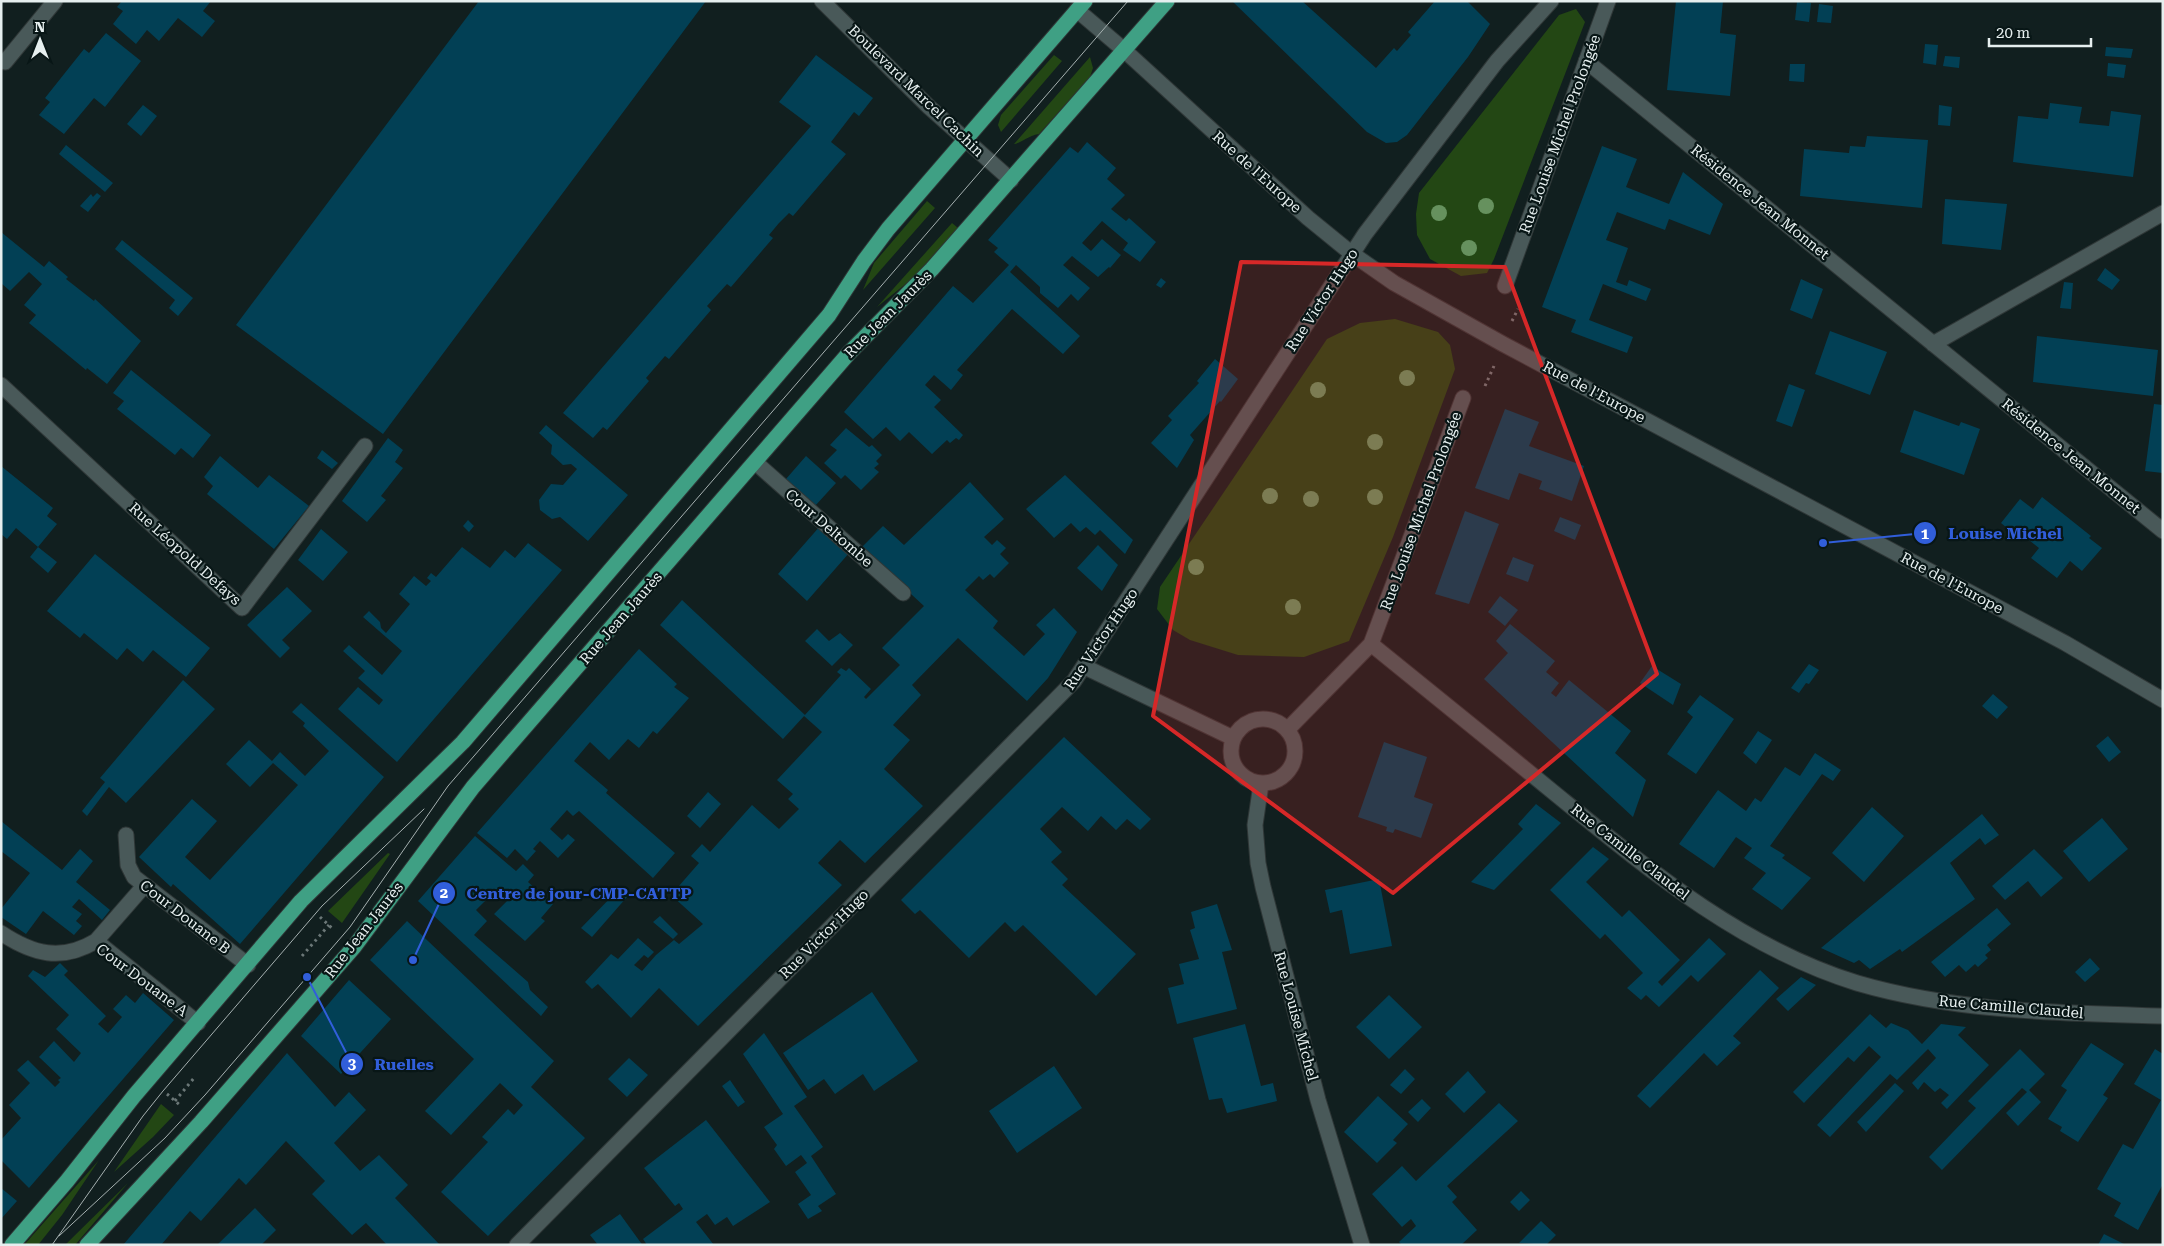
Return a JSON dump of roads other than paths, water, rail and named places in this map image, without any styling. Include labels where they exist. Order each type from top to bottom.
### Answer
[{"type":"main road","name":"Rue Jean Jaurès","points":[[87,1245],[201,1122],[354,947],[473,787],[756,463],[860,340],[915,288],[1167,1]]},
{"type":"main road","points":[[12,1245],[67,1181],[149,1079],[302,901],[463,742],[829,315],[888,228],[1081,6]]},
{"type":"street","points":[[5,62],[55,1]]},
{"type":"street","name":"Boulevard Marcel Cachin","points":[[822,1],[929,107],[1011,180]]},
{"type":"street","name":"Rue Victor Hugo","points":[[517,1245],[1058,699],[1085,667],[1351,254],[1497,61],[1551,1]]},
{"type":"street","name":"Rue Louise Michel Prolongée","points":[[1505,286],[1608,1]]},
{"type":"street","name":"Rue de l'Europe","points":[[1081,6],[1124,50],[1308,218],[1351,254],[1420,299],[2065,644],[2163,700]]},
{"type":"street","name":"Résidence Jean Monnet","points":[[1586,61],[2163,531]]},
{"type":"street","points":[[1933,344],[2163,213]]},
{"type":"street","name":"Rue Léopold Defays","points":[[1,385],[242,608],[365,446]]},
{"type":"street","name":"Rue Louise Michel Prolongée","points":[[1287,730],[1371,644],[1463,398]]},
{"type":"street","name":"Cour Deltombe","points":[[756,463],[903,593]]},
{"type":"street","name":"Rue Camille Claudel","points":[[1371,644],[1651,872],[1728,923],[1825,972],[1856,982],[1938,1002],[2037,1012],[2163,1016]]},
{"type":"street","points":[[1085,667],[1233,738]]},
{"type":"street","points":[[1258,719],[1279,723],[1287,730],[1293,739],[1296,750],[1289,770],[1282,778],[1261,784],[1242,776],[1235,768],[1231,754],[1233,738],[1247,722],[1258,719]]},
{"type":"street","name":"Rue Louise Michel","points":[[1261,784],[1255,826],[1258,863],[1263,887],[1318,1100],[1362,1245]]},
{"type":"street","name":"Cour Douane B","points":[[126,835],[128,865],[134,877],[248,966]]},
{"type":"street","points":[[96,941],[144,886]]},
{"type":"street","name":"Cour Douane A","points":[[1,933],[24,947],[53,954],[81,950],[96,941],[198,1023]]},
{"type":"tram line","points":[[59,1236],[165,1138],[205,1095],[350,927],[448,786],[1128,1]]},
{"type":"tram line","points":[[52,1245],[143,1116],[163,1091],[322,906],[424,809]]},
{"type":"place","name":"Louise Michel","points":[[1823,543]]},
{"type":"place","name":"Centre de jour-CMP-CATTP","points":[[413,960]]},
{"type":"place","name":"Ruelles","points":[[307,977]]}]
